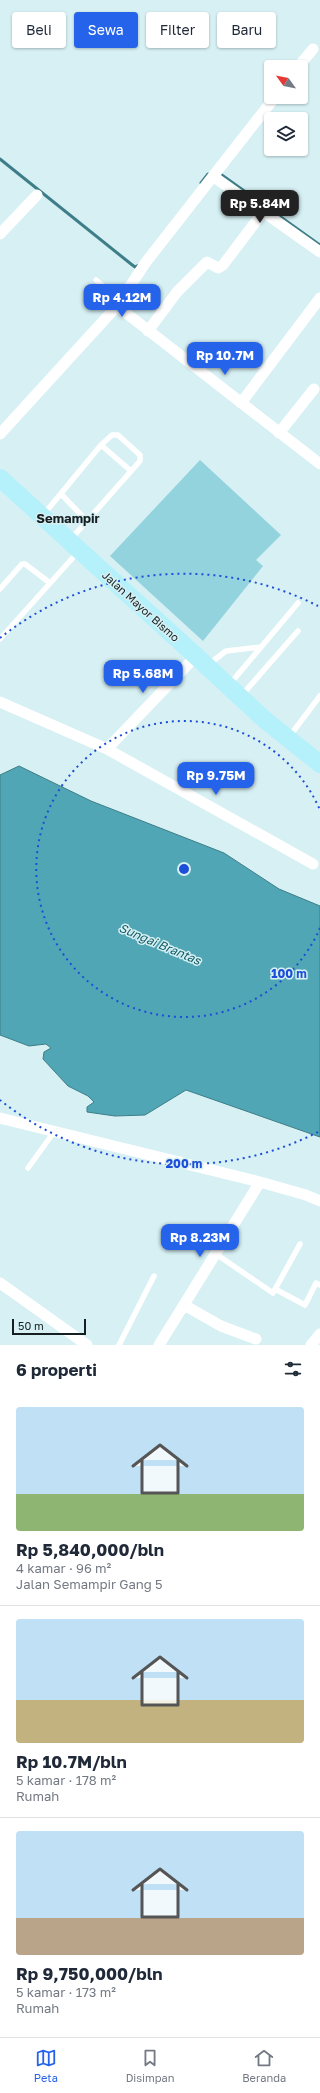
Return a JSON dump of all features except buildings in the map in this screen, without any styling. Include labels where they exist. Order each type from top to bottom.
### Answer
[{"type":"main road","name":"Jalan Mayor Bismo","points":[[0,478],[234,691],[288,739],[320,764]]},
{"type":"street","points":[[303,60],[312,49]]},
{"type":"street","points":[[0,434],[118,304],[146,262],[270,104]]},
{"type":"street","points":[[217,173],[263,212],[320,252]]},
{"type":"street","points":[[0,234],[37,194]]},
{"type":"street","points":[[148,331],[178,292],[207,262],[218,268],[223,265],[263,212]]},
{"type":"street","points":[[241,403],[320,298]]},
{"type":"street","points":[[118,304],[148,331],[320,464]]},
{"type":"street","points":[[279,433],[314,389]]},
{"type":"street","points":[[107,748],[202,661]]},
{"type":"street","points":[[0,702],[107,748],[313,864]]},
{"type":"street","points":[[0,1118],[260,1182],[306,1194],[320,1200]]},
{"type":"street","points":[[159,1345],[260,1182]]},
{"type":"street","points":[[0,1283],[87,1345]]},
{"type":"street","points":[[184,1305],[221,1326],[256,1339]]},
{"type":"street","points":[[311,1345],[320,1334]]},
{"type":"lane","points":[[96,280],[118,304]]},
{"type":"lane","points":[[0,639],[50,583],[74,545],[87,520],[140,461],[140,455],[130,444],[115,434],[101,446],[42,516]]},
{"type":"lane","points":[[101,446],[131,471]]},
{"type":"lane","points":[[61,494],[87,520]]},
{"type":"lane","points":[[0,589],[22,564],[25,564],[50,583]]},
{"type":"lane","points":[[234,691],[261,647],[298,603]]},
{"type":"lane","points":[[234,691],[298,632]]},
{"type":"lane","points":[[202,661],[226,651],[261,647]]},
{"type":"lane","points":[[288,739],[320,696]]},
{"type":"lane","points":[[28,1168],[54,1132]]},
{"type":"lane","points":[[216,1254],[273,1293],[300,1244]]},
{"type":"lane","points":[[119,1345],[154,1276]]},
{"type":"lane","points":[[275,1289],[305,1305],[316,1283],[320,1285]]},
{"type":"shaded area","points":[[200,460],[281,535],[256,560],[263,566],[203,641],[110,556]]},
{"type":"water","name":"Sungai Brantas","points":[[19,766],[91,801],[224,853],[279,889],[320,906],[320,1137],[186,1090],[145,1115],[115,1116],[87,1112],[87,1107],[94,1102],[88,1096],[68,1086],[43,1059],[44,1052],[51,1048],[46,1044],[29,1046],[0,1035],[0,775]]},
{"type":"waterway","points":[[0,159],[131,264],[135,267],[140,265]]},
{"type":"waterway","points":[[219,173],[320,245]]},
{"type":"waterway","points":[[201,183],[208,174]]},
{"type":"district","name":"Semampir","points":[[68,518]]}]
